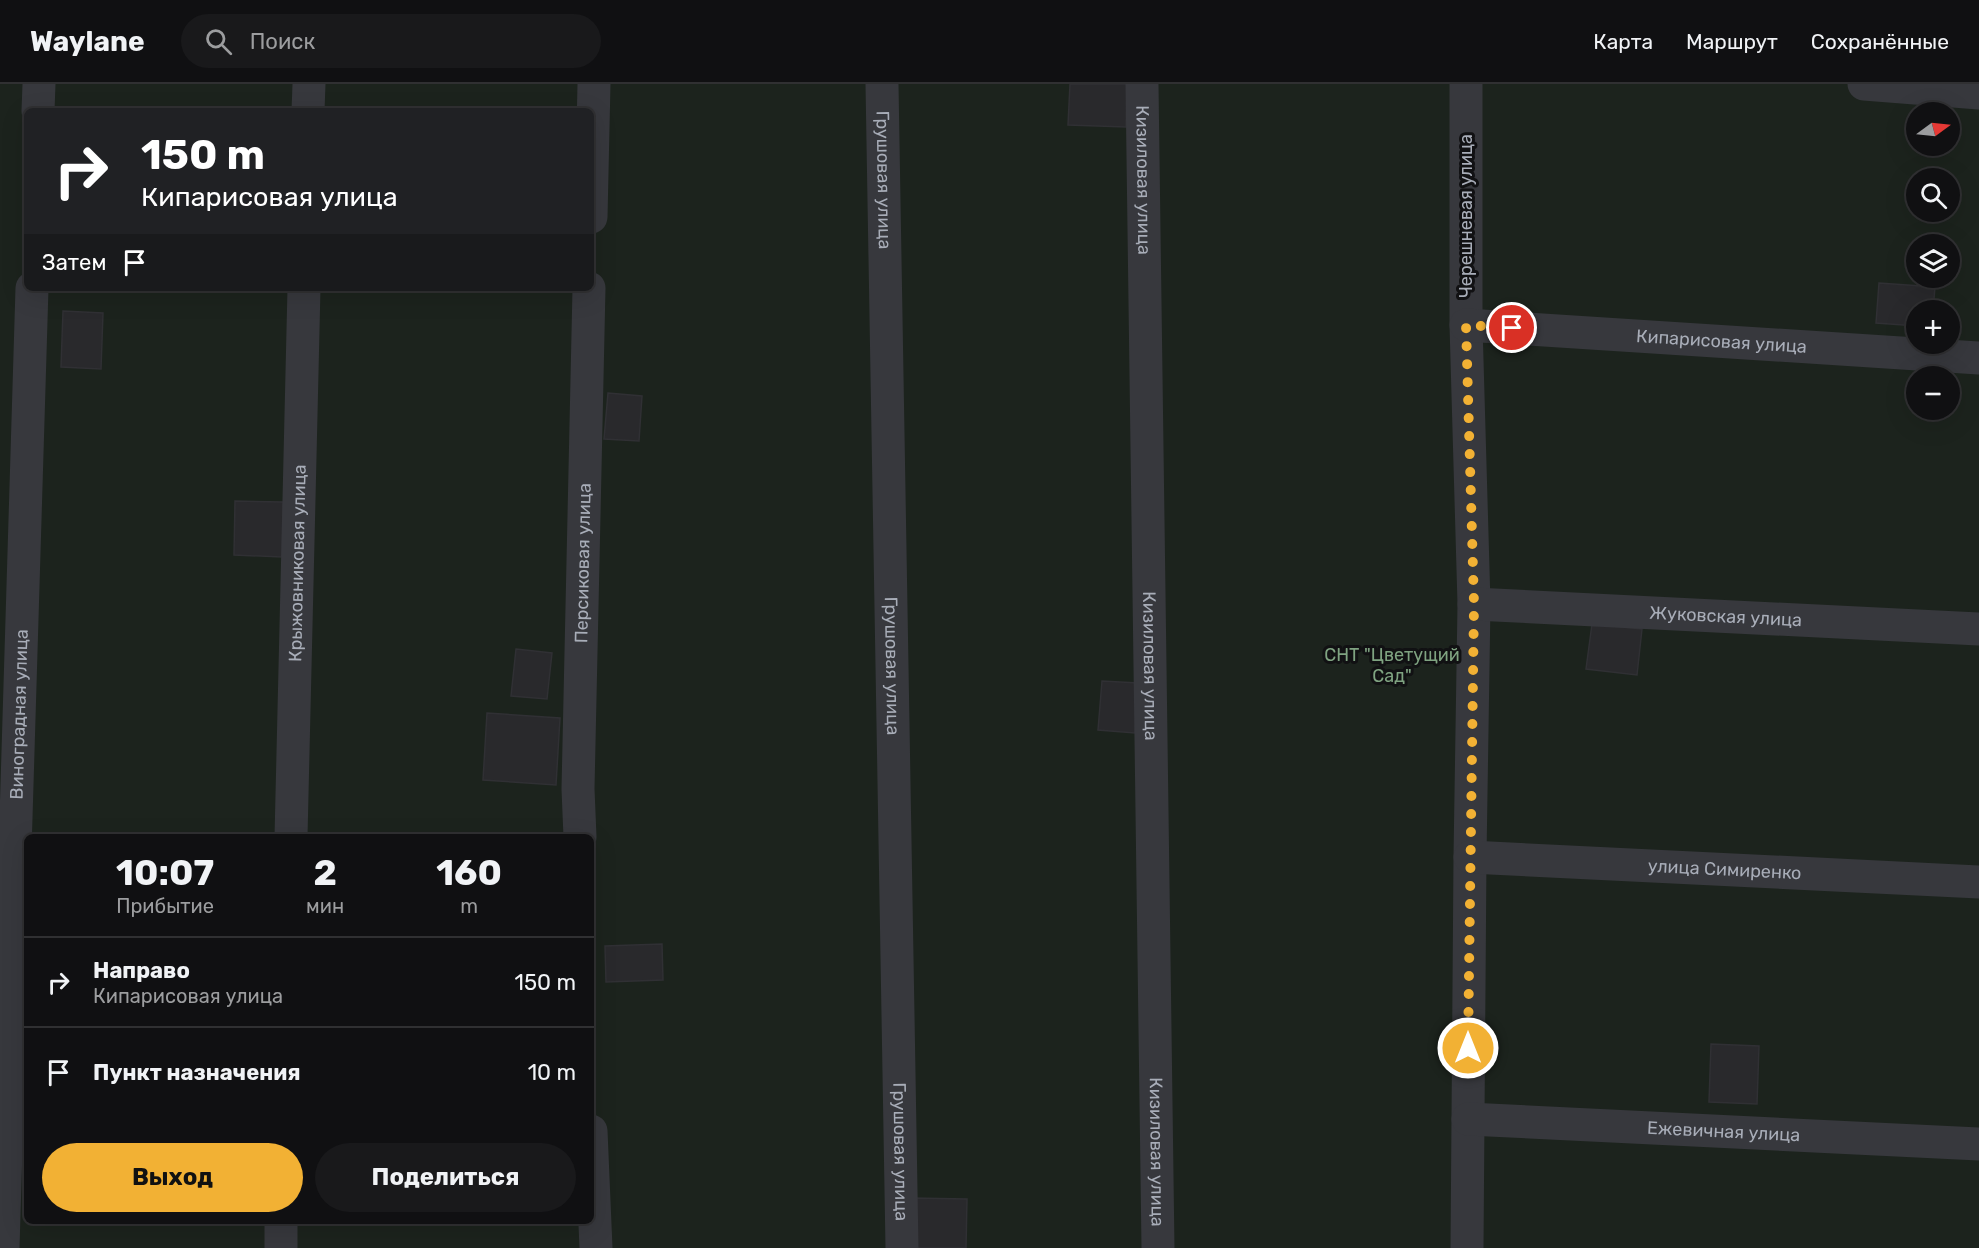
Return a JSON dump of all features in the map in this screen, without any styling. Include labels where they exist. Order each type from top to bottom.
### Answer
[{"type":"street","points":[[38,108],[39,84]]},
{"type":"street","points":[[308,108],[309,84]]},
{"type":"street","points":[[593,108],[594,84]]},
{"type":"street","name":"Грушовая улица","points":[[882,84],[902,1248]]},
{"type":"street","name":"Кизиловая улица","points":[[1142,84],[1158,1248]]},
{"type":"street","name":"Черешневая улица","points":[[1466,84],[1466,325],[1474,604],[1467,1248]]},
{"type":"street","points":[[1864,84],[1979,93]]},
{"type":"street","name":"Виноградная улица","points":[[3,1248],[32,291]]},
{"type":"street","name":"Крыжовниковая улица","points":[[291,834],[304,291]]},
{"type":"street","name":"Персиковая улица","points":[[580,834],[578,789],[589,291]]},
{"type":"street","name":"Кипарисовая улица","points":[[1466,325],[1979,358]]},
{"type":"street","name":"Жуковская улица","points":[[1474,604],[1979,629]]},
{"type":"street","name":"улица Симиренко","points":[[1470,857],[1979,882]]},
{"type":"street","name":"Ежевичная улица","points":[[1468,1119],[1979,1144]]},
{"type":"street","points":[[594,1201],[596,1248]]},
{"type":"street","points":[[281,1224],[281,1248]]},
{"type":"green space","name":"СНТ \"Цветущий Сад\"","points":[[0,84],[1979,84],[1979,1248],[0,1248]]},
{"type":"building","points":[[1070,84],[1127,84],[1126,127],[1068,125]]},
{"type":"building","points":[[1879,283],[1906,285],[1906,288],[1935,288],[1934,300],[1906,300],[1906,325],[1876,323]]},
{"type":"building","points":[[63,311],[103,313],[101,369],[61,367]]},
{"type":"building","points":[[608,393],[642,396],[639,441],[604,439]]},
{"type":"building","points":[[235,501],[283,502],[282,557],[234,555]]},
{"type":"building","points":[[1592,624],[1642,629],[1637,675],[1586,669]]},
{"type":"building","points":[[516,649],[552,653],[547,699],[511,696]]},
{"type":"building","points":[[1102,681],[1138,683],[1135,733],[1098,730]]},
{"type":"building","points":[[487,713],[560,718],[556,785],[483,780]]},
{"type":"building","points":[[662,944],[663,980],[606,982],[605,946]]},
{"type":"building","points":[[1711,1044],[1759,1046],[1757,1104],[1709,1102]]},
{"type":"building","points":[[912,1198],[967,1199],[966,1248],[912,1248]]},
{"type":"route","points":[[1468,1048],[1474,604],[1466,325],[1512,328]]}]
